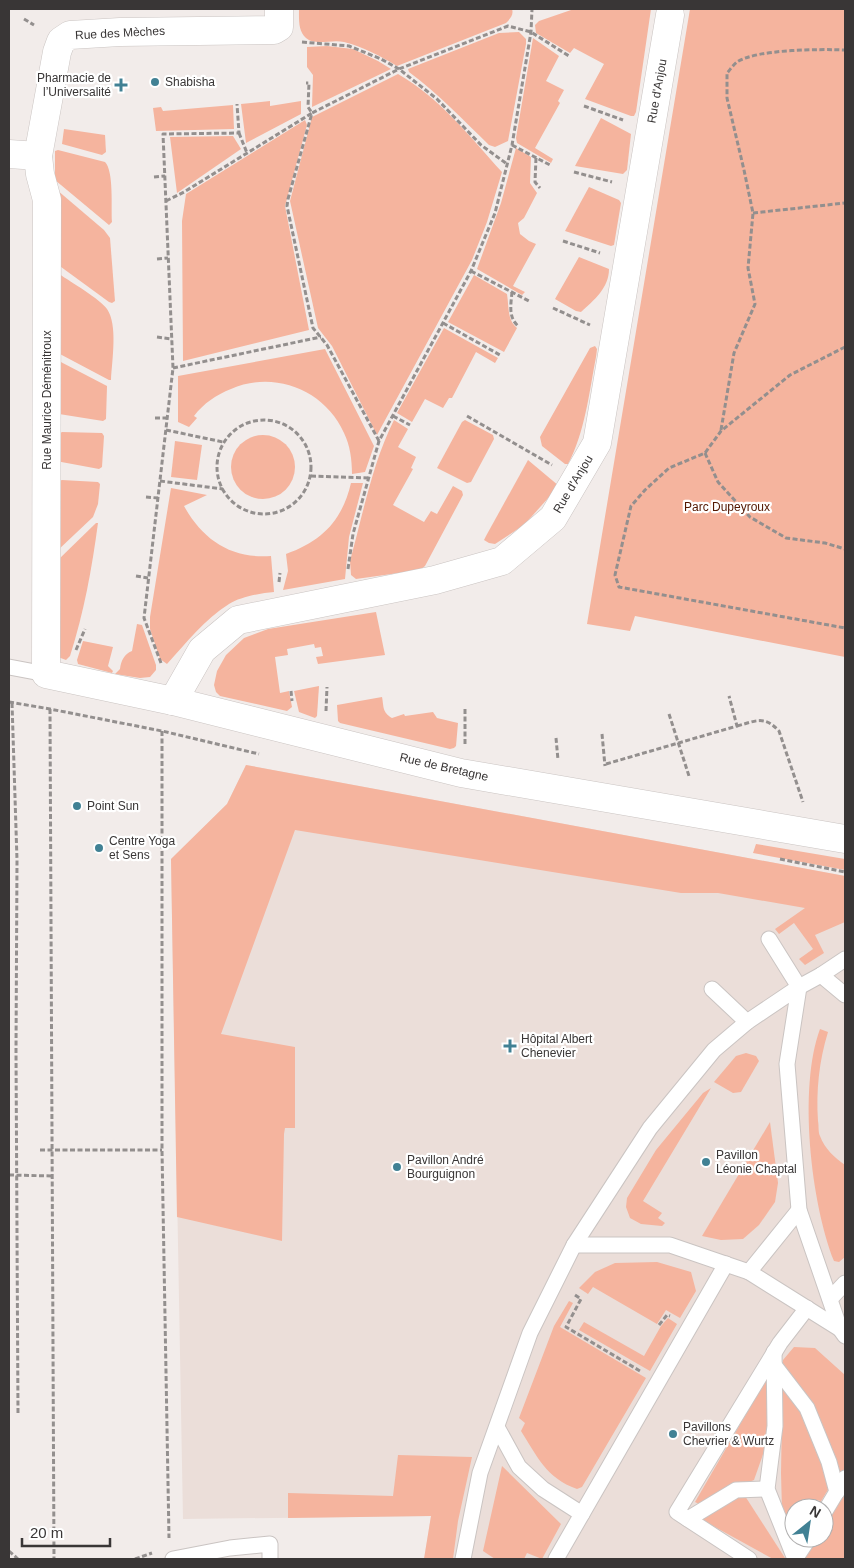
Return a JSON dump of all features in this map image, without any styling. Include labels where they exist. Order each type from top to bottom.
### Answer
[{"type":"street","name":"Rue des Mèches","points":[[38,156],[57,52],[61,41],[70,35],[120,32],[274,30],[279,27],[279,9]]},
{"type":"street","name":"Rue d'Anjou","points":[[173,701],[202,650],[238,620],[435,580],[502,561],[553,518],[597,443],[670,15]]},
{"type":"street","points":[[9,154],[38,156]]},
{"type":"street","name":"Rue Maurice Déménitroux","points":[[38,156],[40,174],[47,200],[46,674]]},
{"type":"street","name":"Rue de Bretagne","points":[[46,674],[173,701],[461,773],[845,839]]},
{"type":"lane","points":[[9,667],[46,674]]},
{"type":"lane","points":[[769,939],[799,987],[787,1064],[800,1210],[843,1333]]},
{"type":"lane","points":[[464,1559],[480,1473],[530,1333],[574,1245],[650,1128],[714,1050],[747,1022],[845,959]]},
{"type":"lane","points":[[821,975],[845,995]]},
{"type":"lane","points":[[712,989],[747,1022]]},
{"type":"lane","points":[[749,1272],[800,1210]]},
{"type":"lane","points":[[574,1245],[670,1244],[749,1272],[843,1333]]},
{"type":"lane","points":[[556,1559],[726,1264]]},
{"type":"lane","points":[[830,1299],[845,1283]]},
{"type":"lane","points":[[749,1559],[677,1512],[807,1308]]},
{"type":"lane","points":[[774,1359],[775,1426],[767,1489],[795,1559]]},
{"type":"lane","points":[[774,1359],[807,1408],[829,1462],[837,1492]]},
{"type":"lane","points":[[497,1427],[519,1466],[543,1489],[582,1514]]},
{"type":"lane","points":[[833,1498],[845,1478]]},
{"type":"lane","points":[[688,1519],[736,1490],[767,1489]]},
{"type":"lane","points":[[171,1553],[230,1554],[270,1544],[270,1559]]},
{"type":"lane","points":[[795,1559],[802,1548]]},
{"type":"path","points":[[350,597],[349,558],[379,441],[471,271],[495,213],[512,144],[531,32],[532,9]]},
{"type":"path","points":[[24,20],[34,25]]},
{"type":"path","points":[[166,201],[184,192],[312,113],[399,69],[508,26],[531,32],[568,56]]},
{"type":"path","points":[[316,43],[349,46],[381,59],[399,69],[437,100],[481,145],[507,164]]},
{"type":"path","points":[[721,431],[734,353],[755,304],[748,268],[753,213],[727,98],[727,73],[737,62],[755,54],[820,49],[845,50]]},
{"type":"path","points":[[306,83],[309,83],[308,107],[312,113],[288,199],[288,206],[313,328],[327,345],[379,441]]},
{"type":"path","points":[[237,104],[240,133],[247,153]]},
{"type":"path","points":[[584,106],[650,129]]},
{"type":"path","points":[[164,670],[144,618],[173,368],[163,134],[240,133]]},
{"type":"path","points":[[512,144],[550,165]]},
{"type":"path","points":[[536,158],[535,182],[540,188]]},
{"type":"path","points":[[574,172],[640,189]]},
{"type":"path","points":[[154,177],[165,176]]},
{"type":"path","points":[[753,213],[845,203]]},
{"type":"path","points":[[563,241],[628,262]]},
{"type":"path","points":[[157,259],[168,258]]},
{"type":"path","points":[[471,271],[529,301]]},
{"type":"path","points":[[512,292],[510,309],[513,321],[518,326]]},
{"type":"path","points":[[553,308],[615,337]]},
{"type":"path","points":[[443,323],[500,355]]},
{"type":"path","points":[[157,337],[172,339]]},
{"type":"path","points":[[173,368],[321,337]]},
{"type":"path","points":[[845,347],[790,375],[721,431],[705,453],[670,468],[645,490],[631,506],[615,575],[619,587],[845,628]]},
{"type":"path","points":[[393,416],[410,425]]},
{"type":"path","points":[[466,416],[576,479]]},
{"type":"path","points":[[155,418],[168,418]]},
{"type":"path","points":[[266,419],[282,423],[296,431],[306,444],[311,460],[311,476],[305,490],[296,502],[283,510],[268,514],[253,513],[239,507],[227,497],[219,484],[216,470],[218,454],[223,442],[235,428],[250,421],[266,419]]},
{"type":"path","points":[[166,430],[223,442]]},
{"type":"path","points":[[705,453],[718,482],[750,517],[786,538],[826,543],[845,550]]},
{"type":"path","points":[[311,476],[368,478]]},
{"type":"path","points":[[160,481],[222,489]]},
{"type":"path","points":[[146,497],[158,498]]},
{"type":"path","points":[[136,576],[148,578]]},
{"type":"path","points":[[74,656],[85,629]]},
{"type":"path","points":[[729,696],[737,726]]},
{"type":"path","points":[[18,1413],[17,860],[10,703],[38,708]]},
{"type":"path","points":[[50,709],[54,1559]]},
{"type":"path","points":[[461,773],[465,751],[465,709]]},
{"type":"path","points":[[669,714],[689,776]]},
{"type":"path","points":[[606,764],[737,726],[763,720],[772,723],[779,731],[806,811],[804,832]]},
{"type":"path","points":[[162,731],[162,1150],[171,1553]]},
{"type":"path","points":[[593,796],[606,764],[602,734]]},
{"type":"path","points":[[40,1150],[162,1150]]},
{"type":"path","points":[[9,1175],[53,1176]]},
{"type":"path","points":[[555,1283],[581,1299],[566,1327],[658,1382]]},
{"type":"path","points":[[9,1551],[18,1559]]},
{"type":"shaded area","name":"Hôpital Albert Chenevier","points":[[246,765],[845,876],[845,1559],[424,1559],[431,1516],[183,1519],[171,859],[227,804]]},
{"type":"green space","points":[[299,9],[512,9],[512,13],[506,23],[397,66],[372,52],[351,44],[339,41],[314,42],[306,38],[300,28]]},
{"type":"green space","points":[[574,9],[651,9],[634,116],[585,99],[604,64],[574,48],[570,53],[536,33],[535,25],[539,21]]},
{"type":"green space","name":"Parc Dupeyroux","points":[[690,9],[845,9],[845,657],[635,616],[630,631],[587,624]]},
{"type":"green space","points":[[519,32],[526,39],[526,44],[508,141],[495,147],[489,145],[441,98],[409,72],[408,69],[499,33]]},
{"type":"green space","points":[[533,38],[559,56],[546,81],[564,90],[558,101],[560,103],[535,148],[553,159],[551,163],[517,143],[516,138]]},
{"type":"green space","points":[[327,46],[353,49],[391,69],[312,107],[313,75],[307,67],[307,47]]},
{"type":"green space","points":[[398,74],[441,106],[502,172],[487,222],[472,260],[377,435],[332,346],[318,328],[290,201],[312,117]]},
{"type":"green space","points":[[270,101],[270,106],[301,101],[301,114],[246,143],[241,104]]},
{"type":"green space","points":[[233,105],[234,129],[156,131],[153,108],[161,107],[163,111]]},
{"type":"green space","points":[[601,118],[631,134],[627,170],[623,174],[575,166]]},
{"type":"green space","points":[[305,120],[307,125],[285,206],[309,330],[183,361],[182,221],[186,194]]},
{"type":"green space","points":[[64,129],[105,135],[106,152],[102,155],[62,144]]},
{"type":"green space","points":[[233,136],[241,149],[177,193],[170,137]]},
{"type":"green space","points":[[516,148],[531,157],[530,183],[537,193],[524,218],[518,223],[520,234],[536,244],[513,286],[525,292],[522,295],[477,269],[501,203]]},
{"type":"green space","points":[[58,150],[105,162],[110,173],[112,190],[112,222],[109,225],[55,180],[55,151]]},
{"type":"green space","points":[[589,187],[619,200],[621,203],[614,245],[611,246],[565,231]]},
{"type":"green space","points":[[57,190],[104,230],[110,238],[115,301],[112,303],[57,264]]},
{"type":"green space","points":[[579,257],[609,269],[604,288],[581,312],[555,299]]},
{"type":"green space","points":[[59,274],[98,300],[107,309],[112,324],[114,343],[111,380],[58,353]]},
{"type":"green space","points":[[474,275],[507,294],[510,317],[517,328],[504,352],[448,322]]},
{"type":"green space","points":[[444,328],[498,358],[495,363],[476,352],[452,398],[449,398],[443,408],[425,399],[412,422],[397,413]]},
{"type":"green space","points":[[595,346],[597,349],[589,398],[579,439],[568,464],[565,464],[542,446],[540,437],[590,348]]},
{"type":"green space","points":[[325,349],[374,446],[365,472],[352,474],[352,463],[344,433],[324,405],[311,395],[281,383],[247,384],[231,389],[206,403],[194,416],[197,418],[189,427],[178,422],[178,376]]},
{"type":"green space","points":[[57,360],[107,386],[106,419],[103,421],[59,414]]},
{"type":"green space","points":[[394,420],[408,429],[398,447],[416,457],[411,468],[413,469],[393,505],[424,522],[431,511],[437,514],[453,486],[462,491],[463,495],[425,566],[420,570],[356,579],[351,575],[350,561],[374,472]]},
{"type":"green space","points":[[465,420],[493,435],[494,439],[471,482],[467,483],[437,468],[462,422]]},
{"type":"green space","points":[[62,432],[102,433],[104,436],[102,467],[99,469],[56,461],[57,435]]},
{"type":"green space","points":[[263,435],[275,437],[286,444],[293,455],[295,467],[293,479],[286,490],[275,497],[263,499],[251,497],[240,490],[233,479],[231,467],[233,455],[240,444],[251,437]]},
{"type":"green space","points":[[175,441],[202,445],[197,480],[171,477]]},
{"type":"green space","points":[[528,460],[559,486],[524,525],[495,544],[489,543],[484,540]]},
{"type":"green space","points":[[59,481],[98,482],[100,484],[98,504],[93,517],[57,551]]},
{"type":"green space","points":[[351,483],[363,483],[349,537],[345,579],[283,590],[288,571],[286,554],[310,543],[329,528],[342,508]]},
{"type":"green space","points":[[171,488],[207,495],[184,506],[200,529],[209,538],[220,545],[243,554],[271,556],[274,592],[239,599],[220,610],[204,624],[167,664],[160,659],[150,629],[150,617]]},
{"type":"green space","points":[[98,523],[96,540],[83,606],[70,656],[66,660],[58,657],[57,561]]},
{"type":"green space","points":[[376,612],[385,655],[318,664],[316,657],[323,656],[321,647],[315,648],[314,644],[287,649],[288,655],[275,657],[280,693],[289,691],[292,707],[287,711],[220,696],[216,692],[214,685],[217,671],[226,655],[244,638],[268,629]]},
{"type":"green space","points":[[137,624],[142,625],[156,670],[150,677],[140,678],[115,674],[120,669],[125,656],[132,651]]},
{"type":"green space","points":[[83,641],[113,647],[108,666],[113,671],[112,673],[78,664],[77,660]]},
{"type":"green space","points":[[319,686],[317,716],[315,718],[299,712],[294,691]]},
{"type":"green space","points":[[382,697],[385,711],[392,718],[404,714],[405,716],[433,712],[437,718],[458,723],[456,746],[450,749],[338,721],[337,705]]},
{"type":"green space","points":[[246,765],[845,876],[845,922],[815,935],[824,953],[805,965],[799,959],[813,949],[794,923],[779,934],[775,929],[805,908],[718,893],[681,893],[295,830],[221,1034],[295,1047],[295,1128],[285,1128],[284,1134],[282,1241],[177,1217],[171,859],[227,804]]},
{"type":"green space","points":[[756,844],[845,859],[845,870],[753,853]]},
{"type":"green space","points":[[820,1029],[828,1032],[819,1076],[817,1110],[819,1133],[827,1149],[845,1165],[845,1257],[839,1262],[834,1261],[819,1209],[810,1145],[810,1082],[813,1054]]},
{"type":"green space","points":[[746,1053],[756,1056],[759,1061],[741,1092],[733,1093],[714,1082],[736,1056]]},
{"type":"green space","points":[[711,1088],[643,1201],[662,1213],[658,1218],[665,1223],[662,1226],[641,1224],[630,1218],[626,1207],[627,1198],[656,1150],[703,1093]]},
{"type":"green space","points":[[770,1122],[778,1183],[775,1202],[759,1225],[743,1239],[721,1240],[702,1236]]},
{"type":"green space","points":[[657,1262],[691,1272],[696,1291],[680,1318],[666,1310],[657,1324],[593,1287],[588,1294],[579,1288],[595,1272],[615,1263]]},
{"type":"green space","points":[[569,1301],[573,1303],[560,1327],[646,1378],[582,1487],[577,1489],[557,1479],[543,1465],[521,1431],[525,1423],[519,1418],[554,1326]]},
{"type":"green space","points":[[668,1318],[677,1324],[650,1371],[579,1330],[584,1322],[644,1356],[661,1326]]},
{"type":"green space","points":[[794,1347],[815,1348],[845,1375],[845,1472],[832,1483],[823,1498],[784,1498],[784,1516],[782,1510],[781,1473],[783,1360]]},
{"type":"green space","points":[[768,1376],[767,1443],[754,1480],[699,1504],[695,1502]]},
{"type":"green space","points":[[398,1455],[472,1457],[458,1521],[453,1559],[424,1559],[431,1516],[288,1518],[288,1493],[393,1496]]},
{"type":"green space","points":[[502,1466],[561,1524],[542,1559],[527,1553],[524,1559],[495,1559],[483,1551]]},
{"type":"green space","points":[[735,1495],[745,1496],[785,1558],[773,1559],[704,1521],[703,1515]]},
{"type":"green space","points":[[845,1495],[845,1559],[802,1559],[809,1548],[834,1548],[834,1506]]},
{"type":"place","name":"Shabisha","points":[[155,82]]},
{"type":"place","name":"Pharmacie de l’Universalité","points":[[121,85]]},
{"type":"place","name":"Point Sun","points":[[77,806]]},
{"type":"place","name":"Centre Yoga et Sens","points":[[99,848]]},
{"type":"place","name":"Hôpital Albert Chenevier","points":[[510,1046]]},
{"type":"place","name":"Pavillon Léonie Chaptal","points":[[706,1162]]},
{"type":"place","name":"Pavillon André Bourguignon","points":[[397,1167]]},
{"type":"place","name":"Pavillons Chevrier & Wurtz","points":[[673,1434]]}]
